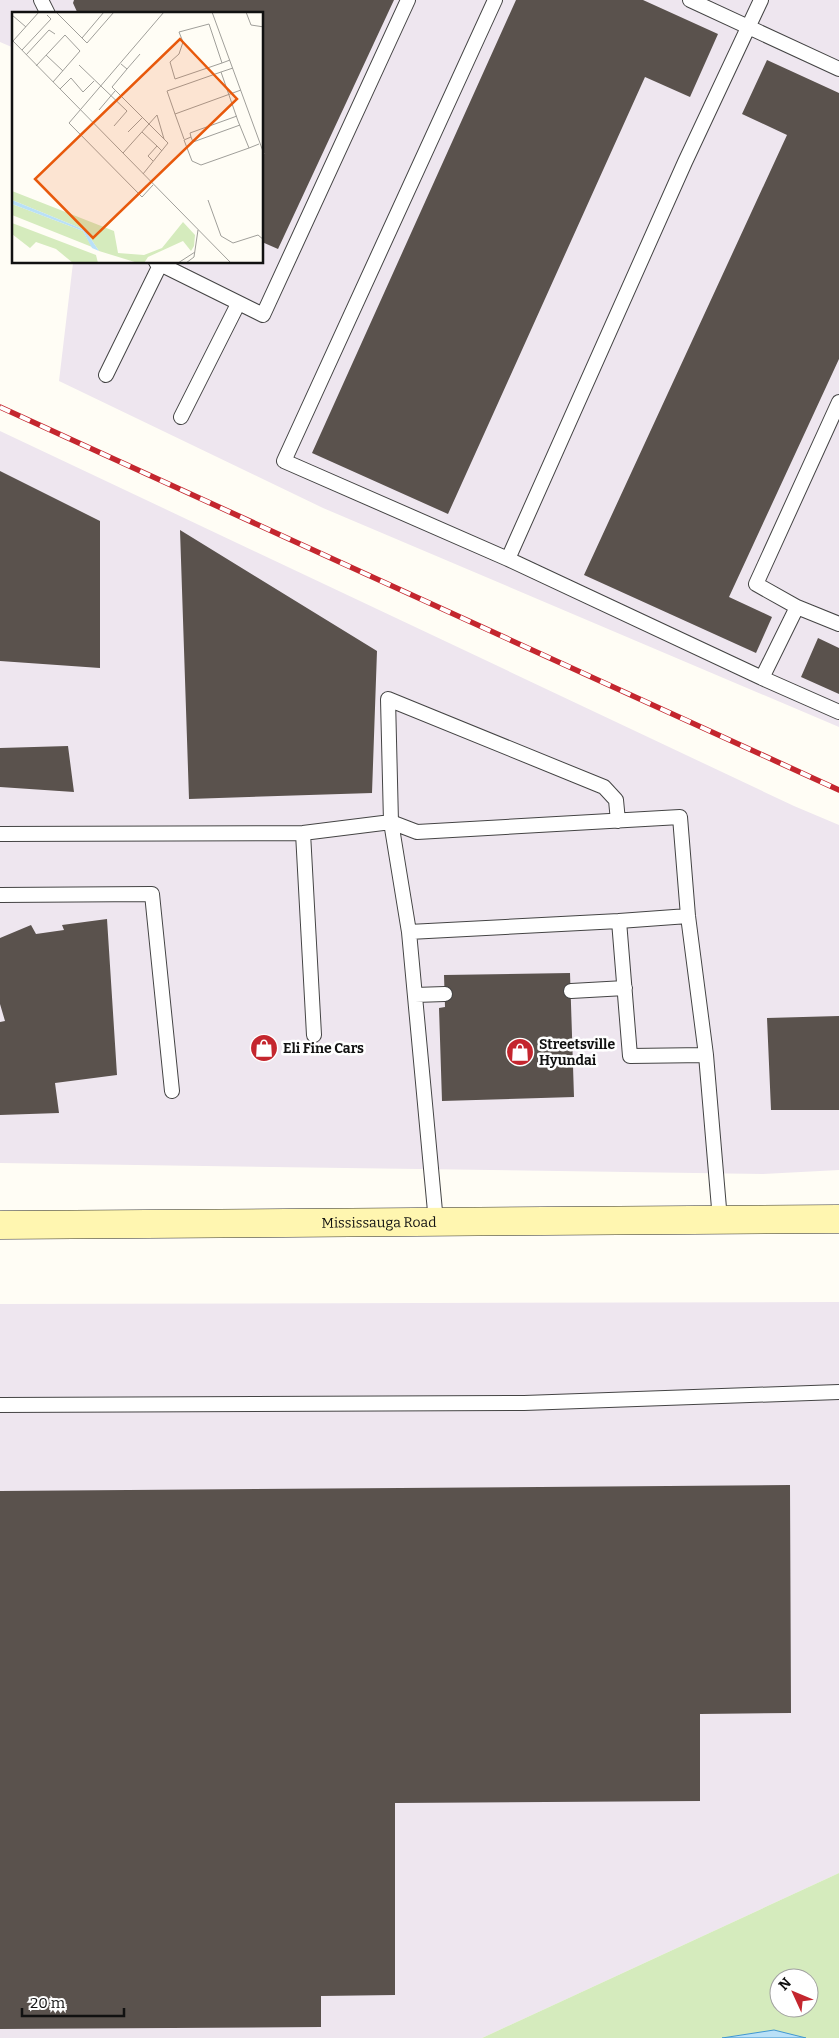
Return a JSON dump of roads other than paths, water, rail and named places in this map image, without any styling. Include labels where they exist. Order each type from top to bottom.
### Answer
[{"type":"main road","name":"Mississauga Road","points":[[0,1225],[839,1219]]},
{"type":"lane","points":[[41,0],[47,12]]},
{"type":"lane","points":[[106,375],[158,264],[263,315],[408,0]]},
{"type":"lane","points":[[495,0],[284,461],[508,559],[839,712]]},
{"type":"lane","points":[[690,0],[839,69]]},
{"type":"lane","points":[[508,559],[760,0]]},
{"type":"lane","points":[[181,417],[238,304]]},
{"type":"lane","points":[[839,402],[756,584],[797,607],[839,624]]},
{"type":"lane","points":[[762,678],[797,607]]},
{"type":"lane","points":[[436,1222],[409,932],[392,822],[388,699],[604,787],[616,800],[618,821]]},
{"type":"lane","points":[[0,834],[303,832],[392,822],[416,832],[680,817],[688,916],[706,1055],[720,1220]]},
{"type":"lane","points":[[303,832],[314,1035]]},
{"type":"lane","points":[[0,895],[152,894],[172,1091]]},
{"type":"lane","points":[[409,932],[688,916]]},
{"type":"lane","points":[[618,921],[630,1056],[706,1055]]},
{"type":"lane","points":[[571,991],[625,988]]},
{"type":"lane","points":[[415,995],[444,994]]},
{"type":"lane","points":[[0,1405],[524,1403],[839,1392]]},
{"type":"water","points":[[774,2030],[806,2038],[722,2038]]},
{"type":"railway","points":[[0,407],[839,790]]},
{"type":"place","name":"Eli Fine Cars","points":[[264,1048]]},
{"type":"place","name":"Streetsville Hyundai","points":[[520,1052]]}]
